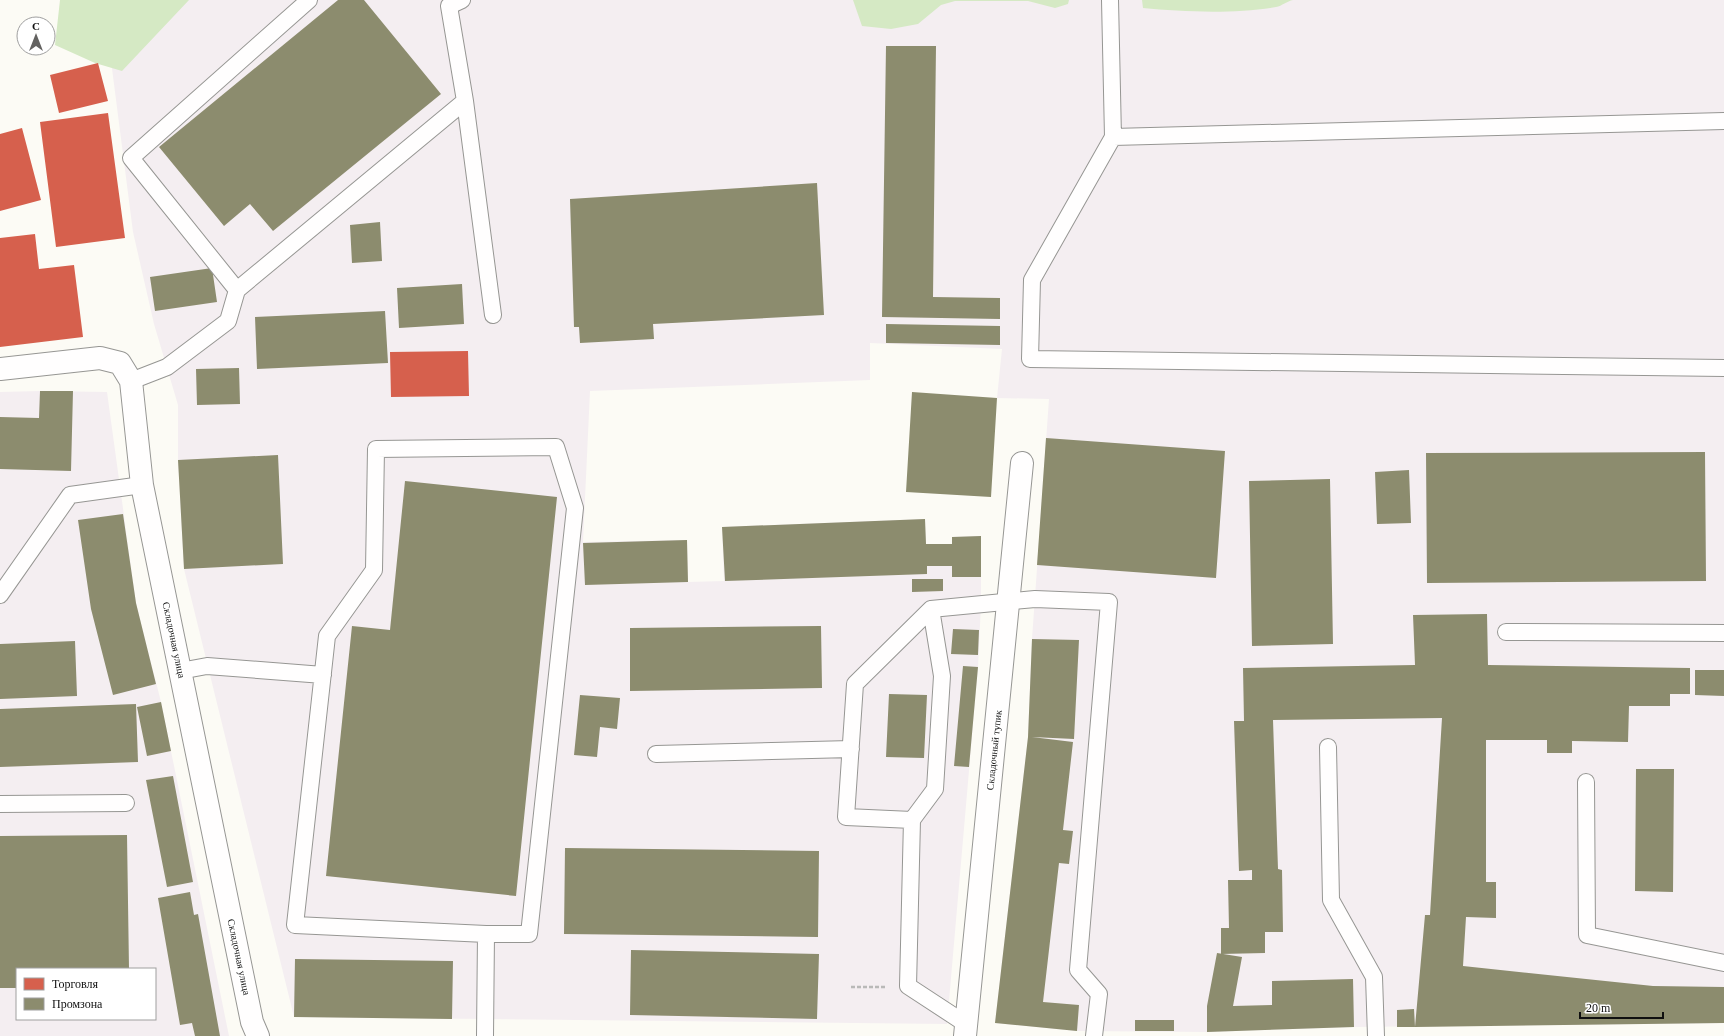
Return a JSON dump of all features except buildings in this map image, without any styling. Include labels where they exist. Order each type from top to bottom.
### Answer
[{"type":"street","name":"Складочная улица","points":[[0,369],[100,358],[120,363],[131,380],[142,485],[252,1022],[258,1036]]},
{"type":"street","name":"Складочный тупик","points":[[966,1030],[1022,463]]},
{"type":"lane","points":[[237,290],[131,158],[309,0]]},
{"type":"lane","points":[[1110,0],[1114,137],[1032,280],[1030,359],[1724,368]]},
{"type":"lane","points":[[449,2],[466,101],[493,315]]},
{"type":"lane","points":[[131,380],[167,367],[228,321],[237,290],[466,101]]},
{"type":"lane","points":[[1114,137],[1724,121]]},
{"type":"lane","points":[[556,447],[575,508],[529,934],[486,934],[295,925],[323,675],[327,636],[374,570],[376,449],[556,447]]},
{"type":"lane","points":[[0,595],[70,495],[142,485]]},
{"type":"lane","points":[[912,820],[846,817],[855,684],[930,609],[1035,599],[1109,602],[1078,970],[1099,994],[1094,1036]]},
{"type":"lane","points":[[930,609],[942,676],[935,789],[912,820],[908,986],[966,1030]]},
{"type":"lane","points":[[1506,632],[1724,633]]},
{"type":"lane","points":[[180,671],[207,666],[323,675]]},
{"type":"lane","points":[[1328,747],[1331,900],[1374,977],[1376,1036]]},
{"type":"lane","points":[[656,754],[850,749]]},
{"type":"lane","points":[[1586,782],[1587,935],[1724,963]]},
{"type":"lane","points":[[0,804],[126,803]]},
{"type":"lane","points":[[485,1036],[486,934]]},
{"type":"path","points":[[851,987],[874,987]]},
{"type":"shaded area","points":[[176,0],[1724,0],[1724,1023],[1354,1027],[1207,1032],[1077,1031],[995,1023],[1028,737],[1032,639],[1049,399],[997,398],[1002,349],[870,343],[870,380],[590,391],[583,542],[687,540],[688,582],[724,581],[722,527],[925,519],[926,544],[952,544],[952,537],[981,536],[981,604],[978,667],[947,1024],[294,1017],[184,569],[178,460],[178,405],[154,324],[133,232],[110,53]]},
{"type":"shaded area","points":[[0,392],[107,392],[136,603],[161,702],[229,1036],[0,1036]]},
{"type":"green space","points":[[60,0],[189,0],[122,71],[95,63],[56,45]]},
{"type":"green space","points":[[853,0],[1069,0],[1068,4],[1055,8],[1028,1],[955,1],[941,5],[918,24],[891,29],[862,26]]},
{"type":"green space","points":[[1142,0],[1293,0],[1278,6],[1260,9],[1210,12],[1143,8]]}]
